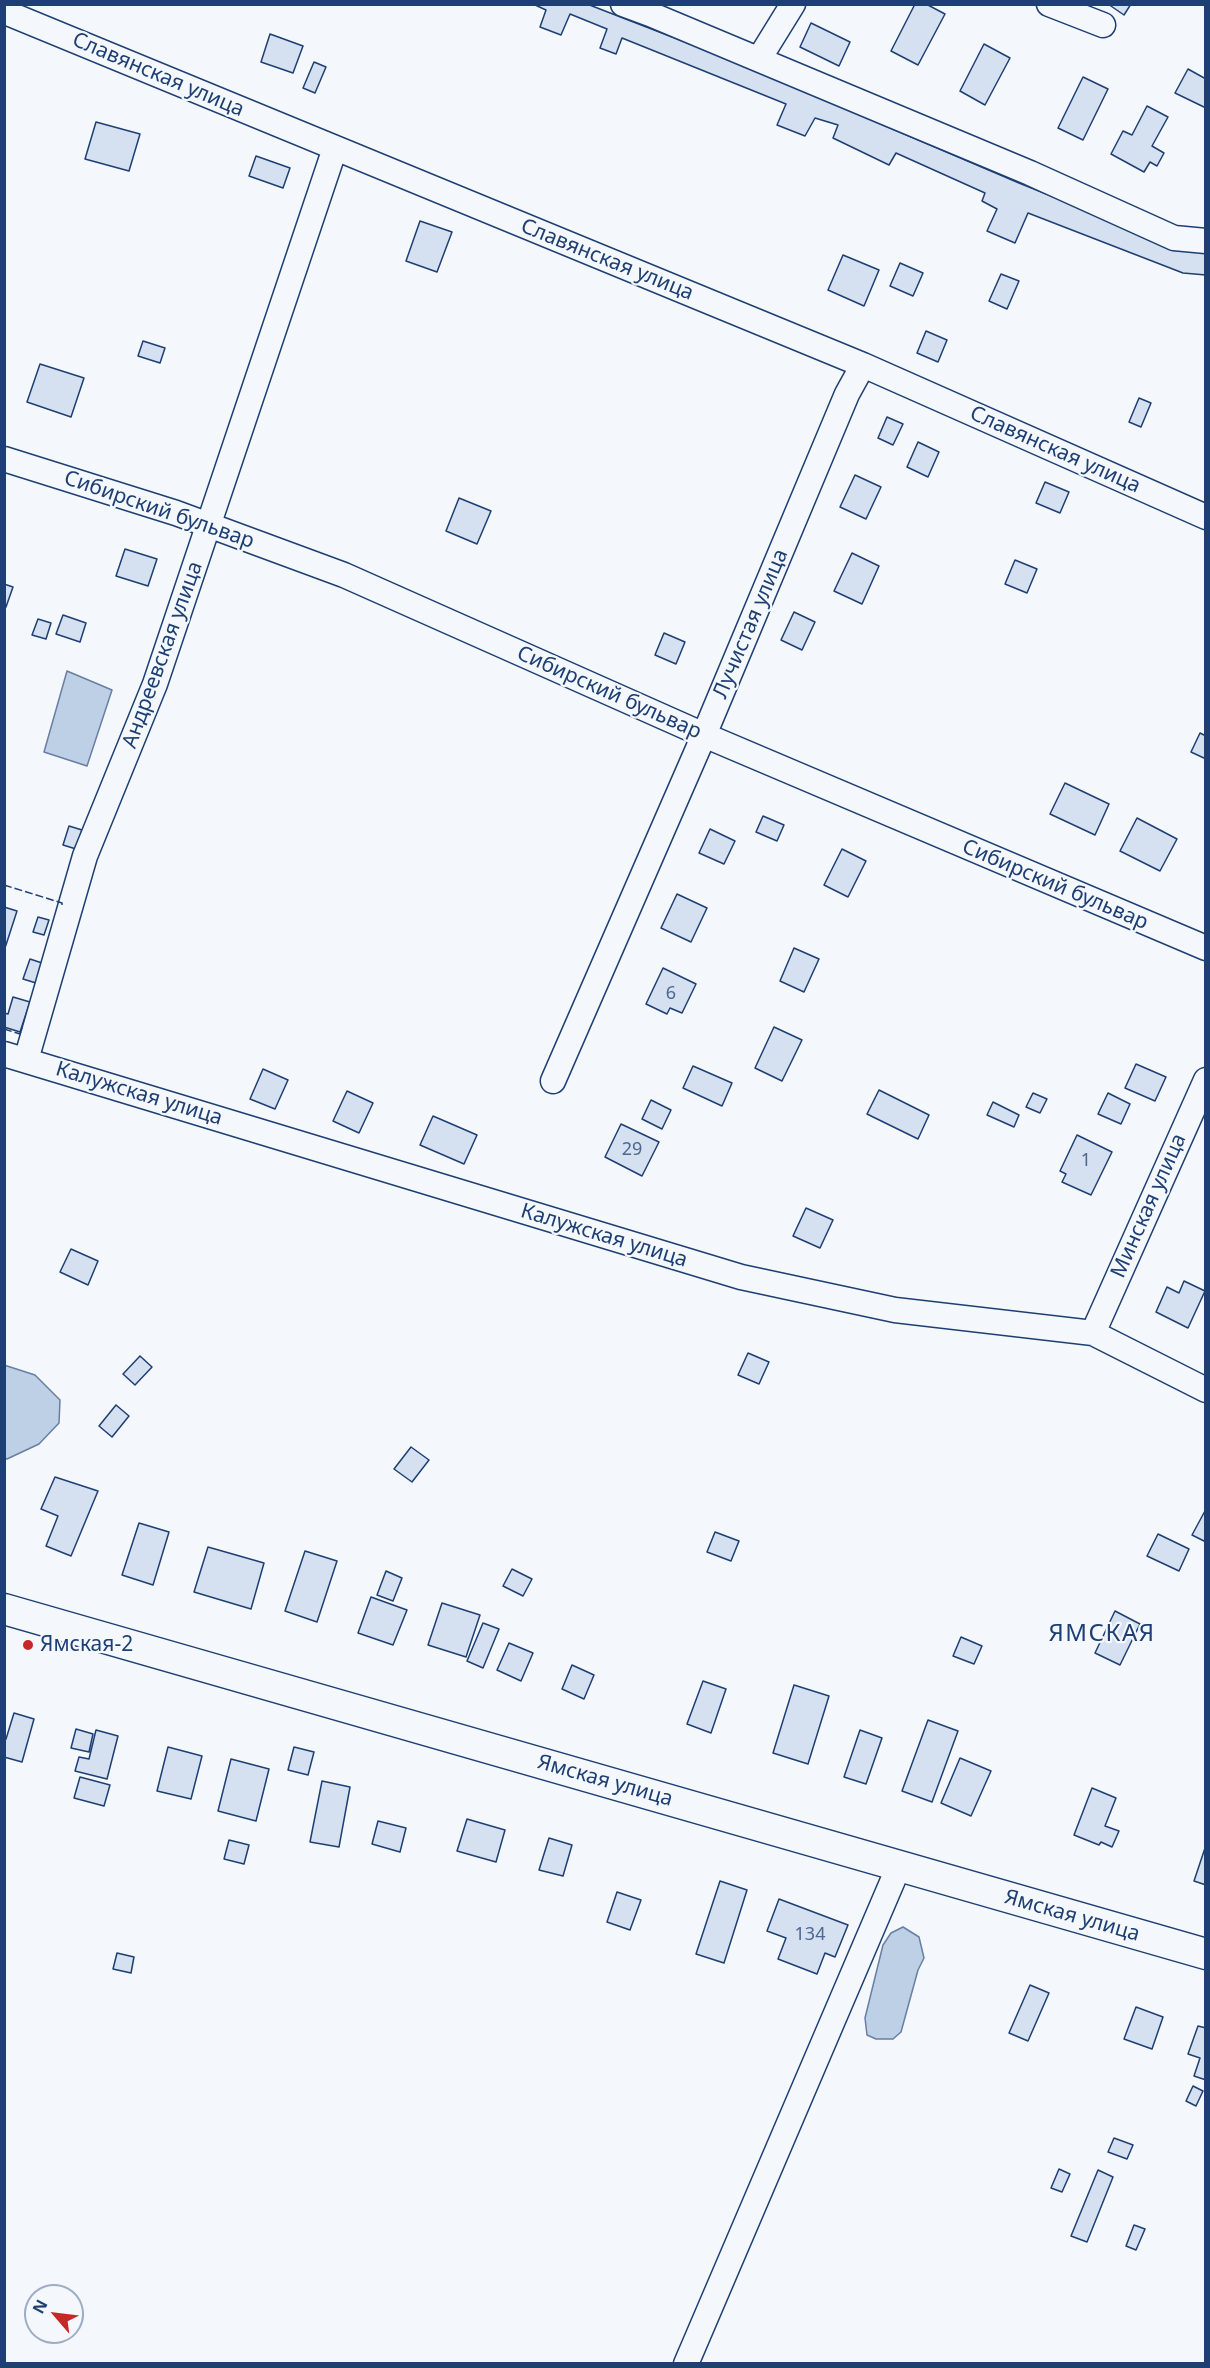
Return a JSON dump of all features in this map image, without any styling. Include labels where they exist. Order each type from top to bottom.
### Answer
[{"type":"main road","name":"Ямская улица","points":[[4,1609],[1206,1954]]},
{"type":"street","points":[[623,4],[1030,172],[1174,238],[1206,241]]},
{"type":"street","points":[[759,59],[793,4]]},
{"type":"street","points":[[1049,4],[1103,25]]},
{"type":"street","name":"Славянская улица","points":[[5,12],[863,365],[1206,517]]},
{"type":"street","name":"Андреевская улица","points":[[15,1057],[85,856],[155,684],[335,148]]},
{"type":"street","name":"Лучистая улица","points":[[553,1081],[704,735],[847,394],[863,365]]},
{"type":"street","name":"Сибирский бульвар","points":[[4,459],[210,525],[344,575],[704,735],[1206,948]]},
{"type":"street","name":"Калужская улица","points":[[15,1057],[741,1277],[895,1310],[1093,1333],[1206,1390]]},
{"type":"street","name":"Минская улица","points":[[1093,1333],[1206,1080]]},
{"type":"street","points":[[686,2364],[899,1866]]},
{"type":"water","points":[[67,671],[112,690],[87,766],[44,752]]},
{"type":"water","points":[[4,1365],[35,1375],[60,1400],[59,1423],[39,1444],[7,1459],[4,1458]]},
{"type":"water","points":[[903,1927],[919,1937],[924,1958],[918,1970],[901,2032],[893,2039],[876,2039],[867,2035],[865,2018],[883,1945],[891,1933]]},
{"type":"building","points":[[533,4],[587,4],[729,59],[1019,183],[1136,230],[1206,251],[1206,275],[1183,273],[1028,213],[1015,243],[987,231],[997,209],[982,201],[985,193],[896,153],[889,165],[833,138],[838,125],[815,118],[805,136],[777,125],[786,104],[622,38],[616,54],[600,48],[607,29],[570,14],[561,35],[540,27],[546,10]]},
{"type":"building","points":[[915,4],[926,4],[945,14],[918,65],[891,51]]},
{"type":"building","points":[[1108,4],[1131,4],[1124,15]]},
{"type":"building","points":[[811,23],[850,42],[839,66],[800,47]]},
{"type":"building","points":[[270,34],[303,46],[293,73],[261,62]]},
{"type":"building","points":[[984,44],[1010,58],[985,105],[960,91]]},
{"type":"building","points":[[314,62],[326,67],[315,93],[303,88]]},
{"type":"building","points":[[1188,69],[1206,79],[1206,108],[1175,93]]},
{"type":"building","points":[[1083,77],[1108,89],[1083,140],[1058,128]]},
{"type":"building","points":[[1147,106],[1168,117],[1152,146],[1164,153],[1157,166],[1150,162],[1144,172],[1111,154],[1123,131],[1132,135]]},
{"type":"building","points":[[96,122],[140,134],[129,171],[85,159]]},
{"type":"building","points":[[256,156],[290,168],[283,188],[249,176]]},
{"type":"building","points":[[420,221],[452,232],[437,272],[406,261]]},
{"type":"building","points":[[843,255],[879,270],[864,306],[828,290]]},
{"type":"building","points":[[900,263],[923,273],[913,296],[890,286]]},
{"type":"building","points":[[1001,274],[1019,281],[1007,309],[989,301]]},
{"type":"building","points":[[926,331],[947,340],[938,362],[917,353]]},
{"type":"building","points":[[143,341],[165,348],[160,363],[138,356]]},
{"type":"building","points":[[40,364],[84,378],[71,417],[27,402]]},
{"type":"building","points":[[1139,398],[1151,403],[1141,427],[1129,422]]},
{"type":"building","points":[[887,417],[903,424],[893,445],[878,438]]},
{"type":"building","points":[[918,442],[939,452],[928,477],[907,467]]},
{"type":"building","points":[[855,475],[881,487],[866,519],[840,507]]},
{"type":"building","points":[[1045,482],[1069,492],[1060,513],[1036,503]]},
{"type":"building","points":[[459,498],[491,511],[477,544],[446,531]]},
{"type":"building","points":[[125,549],[157,559],[148,586],[116,576]]},
{"type":"building","points":[[852,553],[879,566],[862,604],[834,591]]},
{"type":"building","points":[[1015,560],[1037,569],[1027,593],[1005,584]]},
{"type":"building","points":[[4,584],[13,587],[6,607],[4,607]]},
{"type":"building","points":[[794,612],[815,622],[802,650],[781,640]]},
{"type":"building","points":[[63,615],[86,623],[80,642],[56,634]]},
{"type":"building","points":[[38,619],[51,623],[46,639],[32,635]]},
{"type":"building","points":[[664,633],[685,642],[676,664],[655,655]]},
{"type":"building","points":[[1200,733],[1206,736],[1206,759],[1191,752]]},
{"type":"building","points":[[1065,783],[1109,804],[1095,835],[1050,814]]},
{"type":"building","points":[[763,816],[784,825],[777,841],[756,832]]},
{"type":"building","points":[[1137,818],[1177,839],[1160,871],[1120,851]]},
{"type":"building","points":[[69,826],[82,830],[76,849],[63,845]]},
{"type":"building","points":[[710,829],[735,841],[724,864],[699,853]]},
{"type":"building","points":[[842,849],[866,861],[848,897],[824,885]]},
{"type":"building","points":[[677,894],[707,908],[691,942],[661,928]]},
{"type":"building","points":[[4,907],[17,911],[5,948],[4,948]]},
{"type":"building","points":[[38,917],[49,920],[44,935],[33,932]]},
{"type":"building","points":[[794,948],[819,959],[804,992],[780,981]]},
{"type":"building","points":[[30,959],[42,963],[36,983],[23,979]]},
{"type":"building","points":[[663,968],[696,984],[682,1013],[670,1008],[667,1014],[646,1004]]},
{"type":"building","points":[[13,997],[30,1002],[20,1032],[4,1027],[4,1013],[8,1014]]},
{"type":"building","points":[[774,1027],[802,1040],[782,1081],[755,1068]]},
{"type":"building","points":[[1136,1064],[1166,1077],[1155,1101],[1125,1088]]},
{"type":"building","points":[[693,1066],[732,1083],[722,1106],[683,1088]]},
{"type":"building","points":[[263,1069],[288,1080],[275,1109],[250,1099]]},
{"type":"building","points":[[879,1090],[929,1115],[918,1139],[867,1114]]},
{"type":"building","points":[[347,1091],[373,1103],[359,1133],[333,1121]]},
{"type":"building","points":[[1033,1093],[1047,1099],[1040,1113],[1026,1107]]},
{"type":"building","points":[[1108,1093],[1130,1104],[1121,1124],[1098,1114]]},
{"type":"building","points":[[651,1100],[671,1110],[662,1129],[642,1119]]},
{"type":"building","points":[[993,1102],[1019,1115],[1014,1127],[987,1115]]},
{"type":"building","points":[[433,1116],[477,1135],[464,1164],[420,1145]]},
{"type":"building","points":[[621,1124],[659,1142],[642,1176],[605,1157]]},
{"type":"building","points":[[1077,1135],[1112,1152],[1091,1195],[1062,1182],[1066,1174],[1060,1171]]},
{"type":"building","points":[[806,1208],[833,1220],[820,1248],[793,1236]]},
{"type":"building","points":[[71,1249],[98,1261],[88,1285],[60,1272]]},
{"type":"building","points":[[1184,1281],[1205,1291],[1188,1328],[1156,1312],[1167,1287],[1179,1293]]},
{"type":"building","points":[[748,1353],[769,1362],[759,1384],[738,1375]]},
{"type":"building","points":[[140,1356],[152,1367],[135,1385],[123,1374]]},
{"type":"building","points":[[116,1405],[129,1416],[112,1437],[99,1426]]},
{"type":"building","points":[[411,1447],[429,1460],[412,1482],[394,1469]]},
{"type":"building","points":[[55,1477],[98,1491],[71,1556],[46,1546],[58,1516],[41,1509]]},
{"type":"building","points":[[1206,1509],[1206,1542],[1192,1535]]},
{"type":"building","points":[[139,1523],[169,1532],[153,1585],[122,1575]]},
{"type":"building","points":[[715,1532],[739,1541],[731,1561],[707,1552]]},
{"type":"building","points":[[1158,1534],[1189,1549],[1179,1571],[1147,1556]]},
{"type":"building","points":[[208,1547],[264,1563],[251,1609],[194,1592]]},
{"type":"building","points":[[305,1551],[337,1561],[317,1622],[285,1611]]},
{"type":"building","points":[[512,1569],[532,1579],[523,1596],[503,1586]]},
{"type":"building","points":[[386,1571],[402,1578],[393,1601],[377,1595]]},
{"type":"building","points":[[371,1597],[407,1610],[393,1645],[358,1633]]},
{"type":"building","points":[[442,1603],[480,1615],[466,1657],[428,1645]]},
{"type":"building","points":[[1115,1611],[1140,1624],[1120,1665],[1095,1653]]},
{"type":"building","points":[[483,1623],[499,1629],[483,1668],[467,1661]]},
{"type":"building","points":[[961,1637],[982,1646],[974,1664],[953,1656]]},
{"type":"building","points":[[509,1643],[533,1653],[521,1681],[497,1670]]},
{"type":"building","points":[[572,1665],[594,1675],[584,1699],[562,1689]]},
{"type":"building","points":[[703,1681],[726,1689],[711,1733],[687,1724]]},
{"type":"building","points":[[794,1685],[829,1696],[808,1764],[773,1753]]},
{"type":"building","points":[[14,1713],[34,1719],[22,1762],[4,1757],[4,1739],[6,1739]]},
{"type":"building","points":[[928,1720],[958,1731],[932,1802],[902,1791]]},
{"type":"building","points":[[76,1729],[93,1734],[89,1752],[71,1748]]},
{"type":"building","points":[[96,1730],[118,1736],[107,1779],[75,1771],[79,1757],[89,1759]]},
{"type":"building","points":[[860,1730],[882,1738],[866,1784],[844,1777]]},
{"type":"building","points":[[168,1747],[202,1756],[191,1799],[157,1791]]},
{"type":"building","points":[[294,1747],[314,1752],[308,1775],[288,1770]]},
{"type":"building","points":[[960,1758],[991,1771],[971,1816],[941,1803]]},
{"type":"building","points":[[231,1759],[269,1769],[256,1821],[218,1811]]},
{"type":"building","points":[[80,1777],[110,1785],[104,1806],[74,1798]]},
{"type":"building","points":[[322,1781],[350,1787],[339,1847],[310,1842]]},
{"type":"building","points":[[1092,1788],[1116,1798],[1105,1826],[1119,1831],[1112,1847],[1101,1842],[1099,1845],[1074,1835]]},
{"type":"building","points":[[467,1819],[505,1830],[496,1862],[457,1851]]},
{"type":"building","points":[[378,1821],[406,1828],[400,1852],[372,1844]]},
{"type":"building","points":[[549,1838],[572,1845],[563,1876],[539,1870]]},
{"type":"building","points":[[229,1840],[249,1845],[244,1864],[224,1859]]},
{"type":"building","points":[[1206,1845],[1206,1885],[1194,1881]]},
{"type":"building","points":[[720,1881],[747,1890],[724,1963],[696,1954]]},
{"type":"building","points":[[617,1892],[641,1900],[630,1930],[607,1922]]},
{"type":"building","points":[[779,1899],[848,1925],[835,1957],[825,1953],[817,1974],[778,1959],[786,1938],[767,1931]]},
{"type":"building","points":[[117,1953],[134,1957],[131,1973],[113,1969]]},
{"type":"building","points":[[1030,1985],[1049,1993],[1028,2041],[1009,2033]]},
{"type":"building","points":[[1136,2007],[1163,2017],[1152,2049],[1124,2039]]},
{"type":"building","points":[[1198,2026],[1206,2028],[1206,2080],[1194,2076],[1200,2058],[1188,2054]]},
{"type":"building","points":[[1193,2086],[1203,2091],[1196,2106],[1186,2101]]},
{"type":"building","points":[[1114,2138],[1133,2145],[1127,2159],[1108,2152]]},
{"type":"building","points":[[1059,2169],[1070,2174],[1062,2192],[1051,2188]]},
{"type":"building","points":[[1098,2170],[1113,2177],[1087,2242],[1071,2236]]},
{"type":"building","points":[[1134,2225],[1145,2229],[1136,2250],[1126,2246]]},
{"type":"fence","points":[[4,885],[62,903],[62,905]]},
{"type":"fence","points":[[4,1029],[20,1034],[22,1028]]},
{"type":"place","name":"Ямская-2","points":[[28,1645]]},
{"type":"district","name":"ЯМСКАЯ","points":[[1102,1634]]}]
